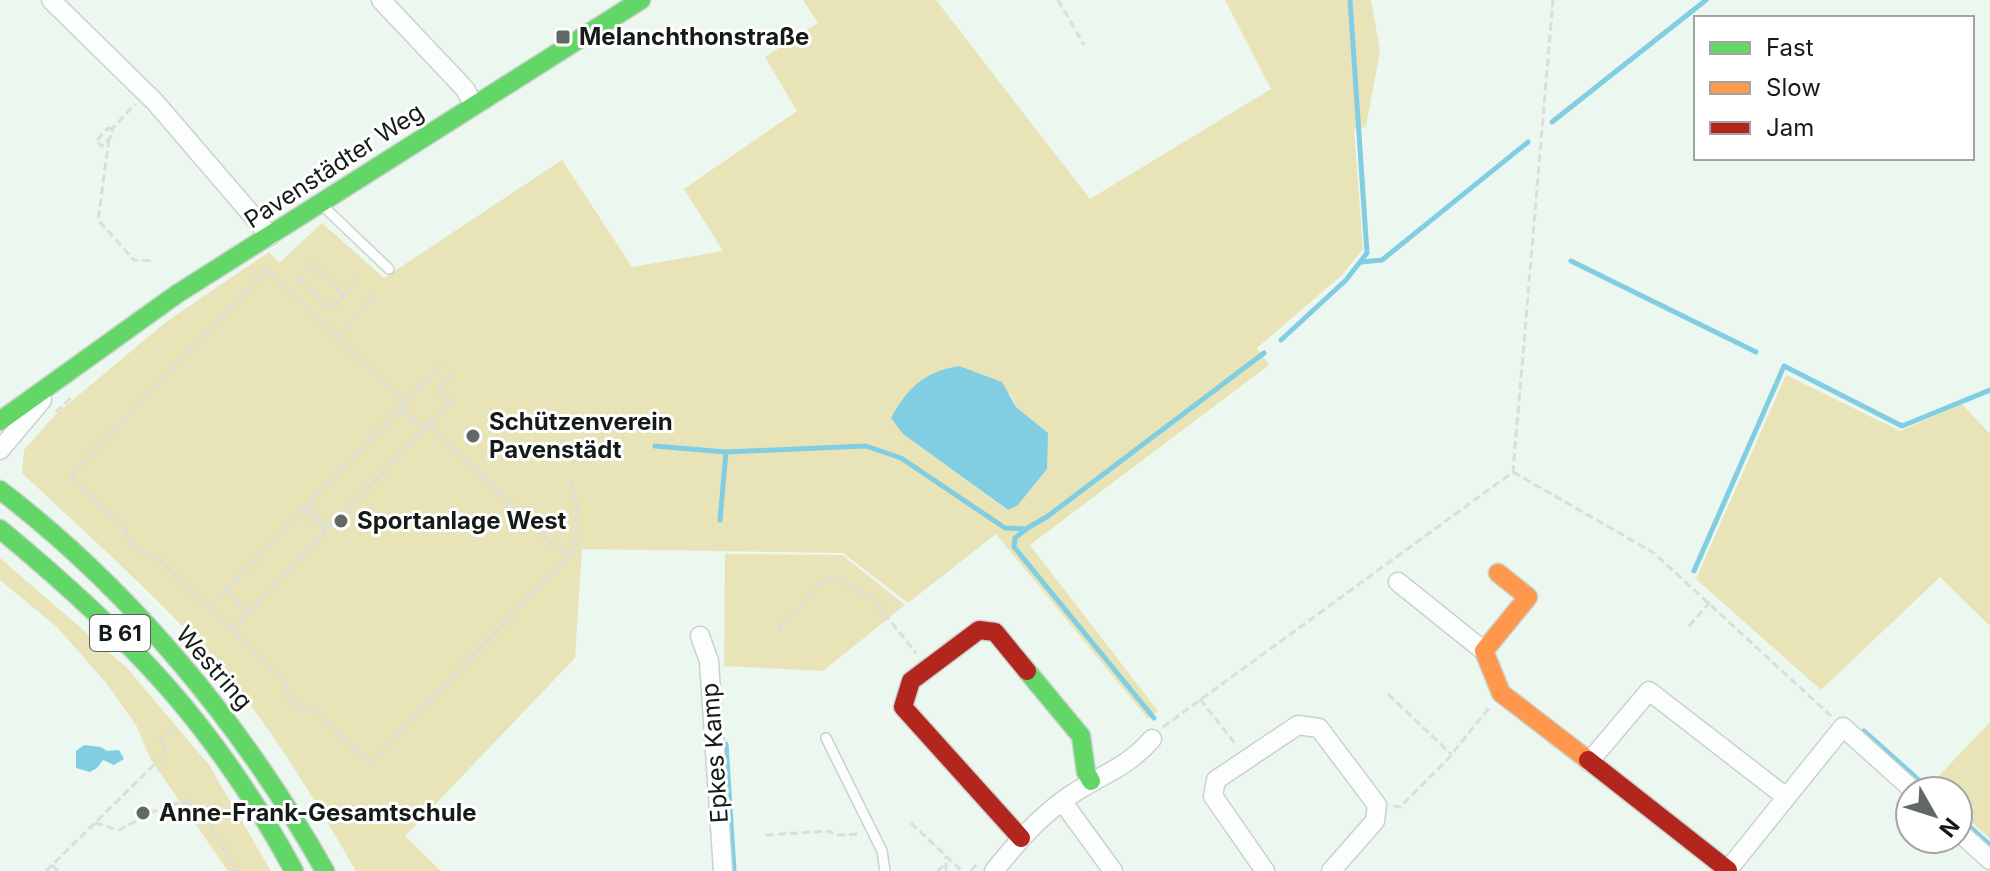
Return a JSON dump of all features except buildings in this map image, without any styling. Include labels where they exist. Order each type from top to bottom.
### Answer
[{"type":"street","points":[[51,0],[146,93],[270,236]]},
{"type":"street","points":[[381,0],[465,89],[474,105]]},
{"type":"street","name":"Pavenstädter Weg","points":[[0,421],[144,317],[641,0]]},
{"type":"street","name":"Pavenstädter Weg","points":[[0,450],[60,380]]},
{"type":"street","name":"Westring","points":[[0,490],[126,605],[208,696],[281,794],[325,871]]},
{"type":"street","name":"Westring","points":[[0,529],[109,622],[197,714],[262,808],[294,871]]},
{"type":"street","points":[[1484,651],[1528,597],[1498,573]]},
{"type":"street","points":[[1398,582],[1484,651],[1501,693],[1728,871],[1843,727],[1896,775]]},
{"type":"street","points":[[1021,838],[903,707],[906,689],[928,668],[979,630],[988,629],[1002,635],[1081,736],[1086,772],[1091,781]]},
{"type":"street","name":"Epkes Kamp","points":[[700,636],[709,661],[723,871]]},
{"type":"street","points":[[1589,762],[1649,691],[1786,797]]},
{"type":"street","points":[[1265,871],[1213,796],[1216,780],[1298,725],[1309,724],[1319,728],[1377,805],[1375,821],[1331,871]]},
{"type":"street","points":[[994,871],[1021,838],[1062,801],[1091,781],[1119,771],[1152,739]]},
{"type":"street","points":[[1062,801],[1113,871]]},
{"type":"street","points":[[1974,846],[1990,860]]},
{"type":"lane","points":[[321,203],[328,214],[389,269]]},
{"type":"lane","points":[[826,738],[882,851],[885,871]]},
{"type":"path","points":[[1058,0],[1084,45]]},
{"type":"path","points":[[1152,739],[1200,699],[1513,472],[1553,0]]},
{"type":"path","points":[[146,93],[112,129],[98,220],[134,260],[154,261]]},
{"type":"path","points":[[109,139],[102,146],[96,141],[108,128],[112,129]]},
{"type":"path","points":[[311,264],[344,295]]},
{"type":"path","points":[[406,403],[267,270],[70,476],[125,529],[128,541],[135,548],[142,554],[155,556],[285,682],[286,694],[301,708],[314,709],[370,763],[575,549],[577,508],[570,481]]},
{"type":"path","points":[[298,278],[331,309],[358,279]]},
{"type":"path","points":[[337,337],[375,295]]},
{"type":"path","points":[[209,608],[445,361]]},
{"type":"path","points":[[231,630],[451,401],[438,389],[455,370]]},
{"type":"path","points":[[401,408],[424,429]]},
{"type":"path","points":[[428,425],[567,557]]},
{"type":"path","points":[[1513,472],[1654,553],[1843,727]]},
{"type":"path","points":[[304,508],[328,530]]},
{"type":"path","points":[[781,632],[779,625],[799,610],[817,585],[834,578],[872,598],[928,668]]},
{"type":"path","points":[[226,590],[249,612]]},
{"type":"path","points":[[1689,626],[1710,602]]},
{"type":"path","points":[[1377,805],[1400,807],[1451,754],[1501,693]]},
{"type":"path","points":[[1388,694],[1451,754]]},
{"type":"path","points":[[1200,699],[1248,760]]},
{"type":"path","points":[[46,871],[166,753],[161,738],[182,727]]},
{"type":"path","points":[[95,823],[119,830],[162,807],[188,801],[209,823],[237,871]]},
{"type":"path","points":[[911,823],[962,871]]},
{"type":"path","points":[[766,835],[828,831],[838,835],[872,829]]},
{"type":"path","points":[[946,856],[946,871]]},
{"type":"path","points":[[937,871],[946,864]]},
{"type":"path","points":[[52,865],[58,871]]},
{"type":"shaded area","points":[[803,0],[936,0],[1090,199],[1271,89],[1225,0],[1371,0],[1380,51],[1366,127],[1354,129],[1363,249],[1342,275],[1257,348],[1269,365],[1030,545],[1158,711],[1148,719],[996,534],[908,603],[843,553],[582,549],[575,658],[405,836],[441,871],[356,871],[318,806],[248,702],[168,612],[22,473],[24,450],[56,414],[166,322],[269,252],[279,263],[322,223],[384,278],[562,160],[632,267],[723,251],[684,189],[797,111],[765,57],[818,23]],"holes":[[[959,366],[1011,395],[1016,407],[1048,433],[1007,510],[903,434],[891,418]]]},
{"type":"shaded area","points":[[1786,375],[1900,431],[1962,404],[1990,434],[1990,626],[1940,577],[1821,690],[1696,579]]},
{"type":"shaded area","points":[[725,554],[842,555],[905,605],[823,671],[724,666]]},
{"type":"shaded area","points":[[0,558],[127,668],[209,765],[271,871],[228,871],[151,760],[136,725],[107,684],[57,627],[0,580]]},
{"type":"shaded area","points":[[1990,722],[1990,839],[1974,824],[1974,775],[1940,775]]},
{"type":"water","points":[[959,366],[1002,382],[1016,407],[1048,433],[1047,469],[1017,506],[1008,510],[903,434],[891,418],[918,383],[936,372]]},
{"type":"water","points":[[84,745],[107,751],[119,750],[124,759],[114,765],[103,760],[90,772],[76,768],[76,751]]},
{"type":"waterway","points":[[1281,340],[1346,280],[1367,253],[1350,0]]},
{"type":"waterway","points":[[1552,122],[1706,0]]},
{"type":"waterway","points":[[1362,262],[1382,260],[1528,142]]},
{"type":"waterway","points":[[1571,261],[1756,352]]},
{"type":"waterway","points":[[655,446],[726,452],[866,446],[901,458],[1005,528],[1026,529],[1048,516],[1264,353]]},
{"type":"waterway","points":[[1694,571],[1784,366],[1902,426],[1990,390]]},
{"type":"waterway","points":[[720,520],[726,452]]},
{"type":"waterway","points":[[1025,530],[1015,538],[1014,547],[1154,718]]},
{"type":"waterway","points":[[1864,731],[1913,775]]},
{"type":"waterway","points":[[726,744],[734,871]]},
{"type":"waterway","points":[[1974,830],[1990,845]]},
{"type":"traffic: fast","points":[[0,421],[177,294],[641,0]]},
{"type":"traffic: fast","points":[[0,490],[49,529],[95,572],[182,664],[259,765],[325,871]]},
{"type":"traffic: fast","points":[[0,529],[89,606],[165,684],[232,770],[294,871]]},
{"type":"traffic: fast","points":[[1027,671],[1081,736],[1086,772],[1091,781]]},
{"type":"traffic: slow","points":[[1498,573],[1528,597],[1484,651],[1501,693],[1588,760]]},
{"type":"traffic: jam","points":[[1021,838],[903,707],[911,681],[979,630],[995,632],[1027,671]]},
{"type":"traffic: jam","points":[[1588,760],[1728,870]]},
{"type":"place","name":"Melanchthonstraße","points":[[563,37]]},
{"type":"place","name":"Schützenverein Pavenstädt","points":[[473,436]]},
{"type":"place","name":"Sportanlage West","points":[[341,521]]},
{"type":"place","name":"Anne-Frank-Gesamtschule","points":[[143,813]]}]
